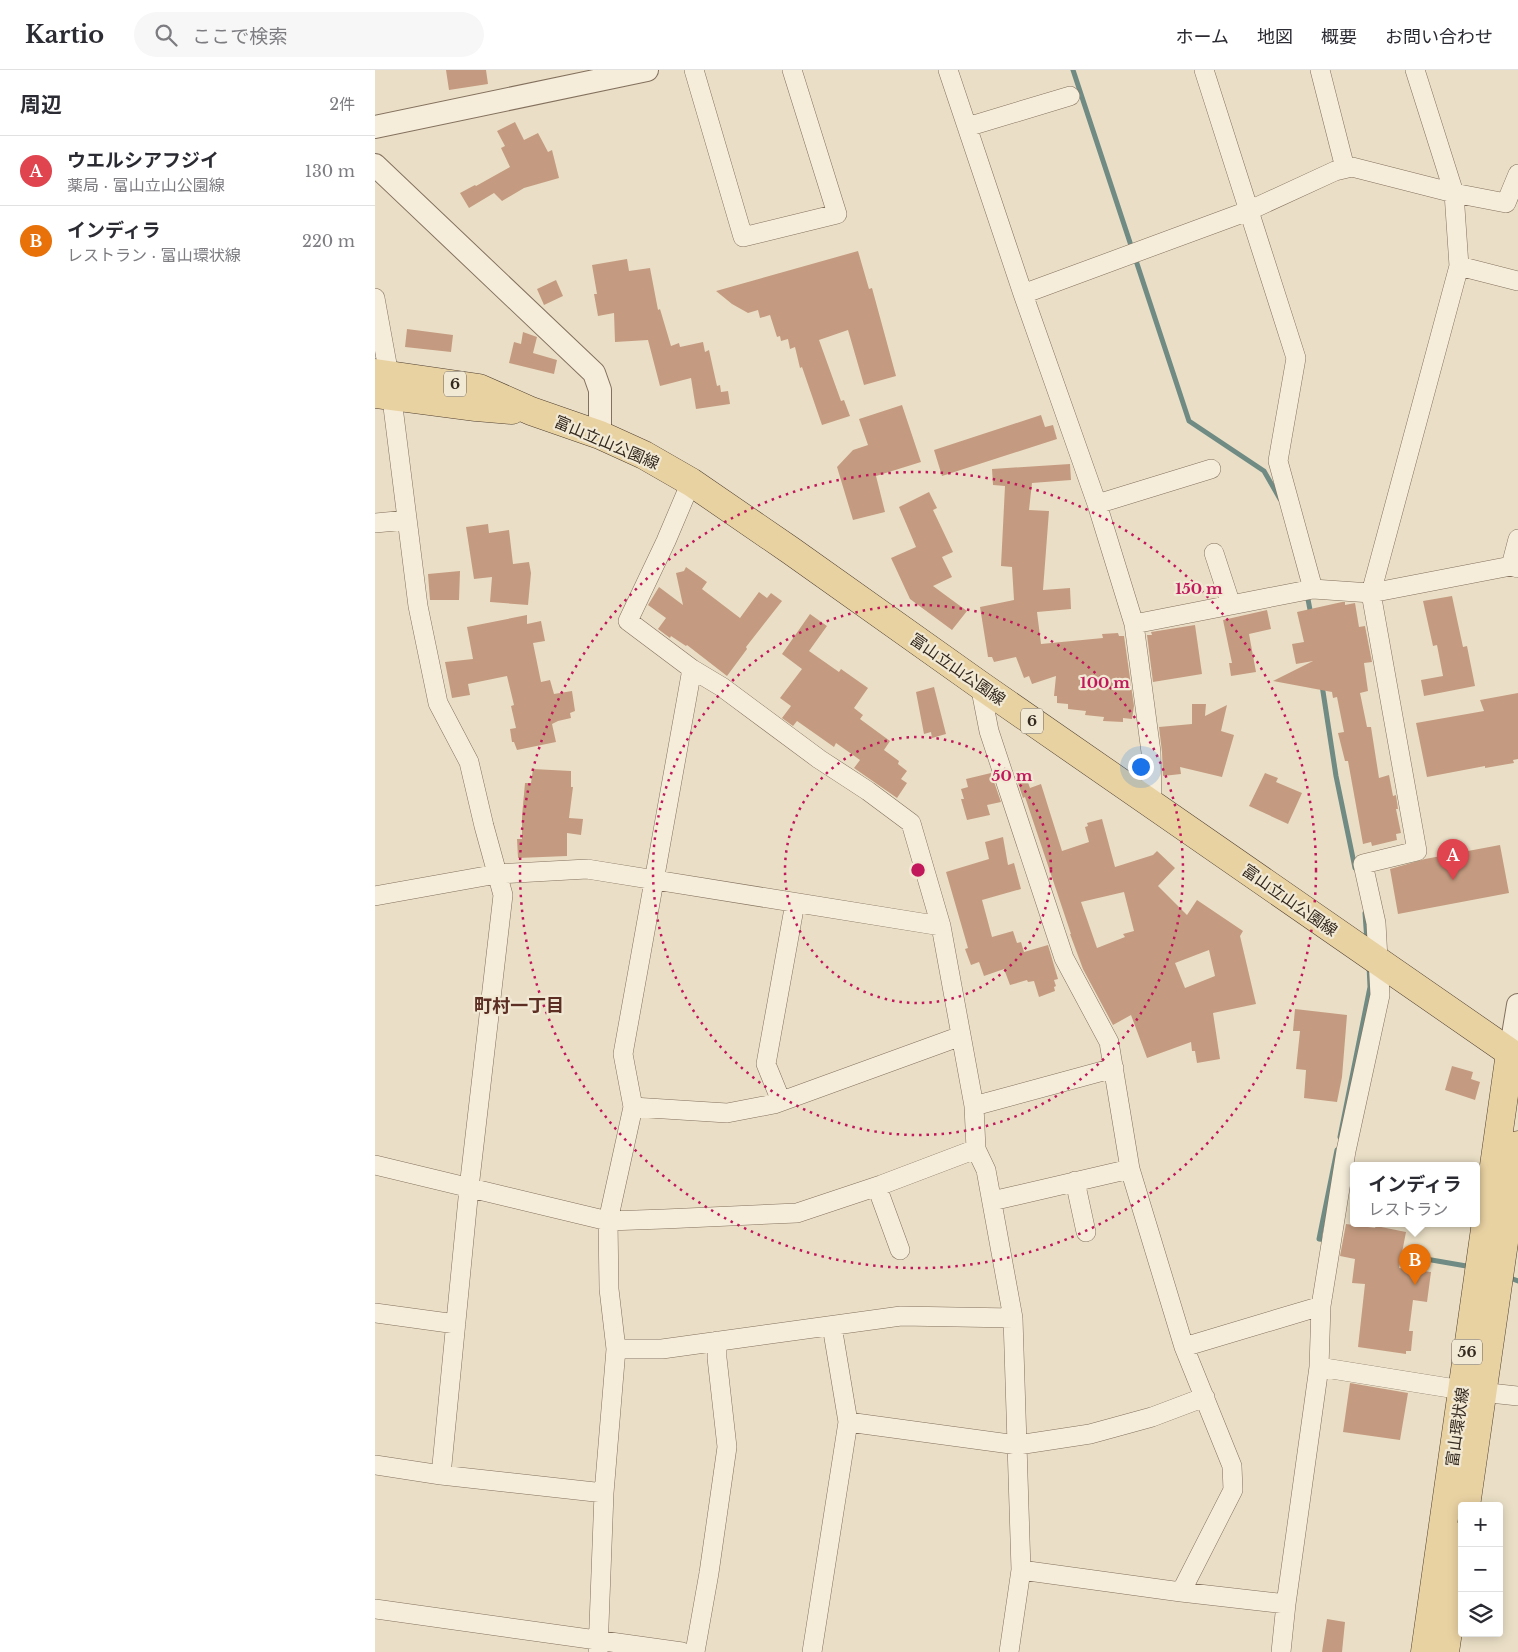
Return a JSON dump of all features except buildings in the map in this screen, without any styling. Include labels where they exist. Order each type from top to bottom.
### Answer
[{"type":"main road","name":"富山立山公園線","points":[[383,384],[476,407],[531,411],[600,435],[644,455],[691,482],[1514,1056]]},
{"type":"main road","name":"富山環状線","points":[[1466,1502],[1472,1391],[1514,1056]]},
{"type":"main road","name":"富山環状線","points":[[1425,1652],[1518,1145]]},
{"type":"main road","points":[[1445,1652],[1460,1547]]},
{"type":"street","points":[[375,127],[647,70]]},
{"type":"street","points":[[694,70],[743,237],[837,214],[793,70]]},
{"type":"street","points":[[948,70],[1023,294],[1097,504],[1134,624],[1151,752],[1152,803]]},
{"type":"street","points":[[1204,70],[1296,358],[1278,461],[1313,589]]},
{"type":"street","points":[[1320,70],[1345,168]]},
{"type":"street","points":[[1281,1652],[1319,1367],[1321,1306],[1346,1151],[1380,995],[1376,923],[1363,864],[1417,851],[1371,593],[1459,266],[1454,193],[1415,70]]},
{"type":"street","points":[[967,127],[1071,96]]},
{"type":"street","points":[[375,165],[594,373],[600,390],[600,435]]},
{"type":"street","points":[[1023,294],[1248,211],[1345,168],[1351,167],[1454,193],[1506,203],[1518,174]]},
{"type":"street","points":[[1459,266],[1518,281]]},
{"type":"street","points":[[375,298],[383,384],[407,520],[418,606],[438,703],[469,762],[503,895],[469,1188],[441,1475]]},
{"type":"street","points":[[1097,504],[1211,469]]},
{"type":"street","points":[[691,482],[628,621],[911,823],[941,926],[974,1106],[976,1149],[986,1170],[1013,1318],[1021,1570],[1009,1652]]},
{"type":"street","points":[[375,523],[407,520]]},
{"type":"street","points":[[1134,624],[1313,589],[1371,593],[1514,567],[1518,539]]},
{"type":"street","points":[[1214,553],[1231,605]]},
{"type":"street","points":[[598,1646],[604,1493],[615,1349],[609,1290],[608,1221],[633,1106],[623,1054],[692,668]]},
{"type":"street","points":[[980,685],[989,731],[1064,958],[1109,1042],[1130,1169],[1184,1347],[1232,1466],[1233,1490],[1181,1592]]},
{"type":"street","points":[[375,896],[497,874],[587,869],[941,926]]},
{"type":"street","points":[[781,1101],[766,1064],[795,903]]},
{"type":"street","points":[[1514,1056],[1518,1005]]},
{"type":"street","points":[[633,1106],[727,1113],[781,1101],[961,1036]]},
{"type":"street","points":[[974,1106],[1113,1068]]},
{"type":"street","points":[[375,1165],[608,1221],[797,1213],[877,1187],[976,1149]]},
{"type":"street","points":[[992,1200],[1130,1169]]},
{"type":"street","points":[[1075,1182],[1086,1232]]},
{"type":"street","points":[[877,1187],[900,1250]]},
{"type":"street","points":[[1184,1347],[1321,1306]]},
{"type":"street","points":[[375,1313],[456,1324]]},
{"type":"street","points":[[615,1349],[662,1349],[901,1316],[1013,1318]]},
{"type":"street","points":[[813,1652],[848,1422],[832,1326]]},
{"type":"street","points":[[695,1652],[709,1573],[727,1447],[717,1358],[717,1342]]},
{"type":"street","points":[[1319,1367],[1472,1391],[1518,1396]]},
{"type":"street","points":[[848,1422],[1018,1445],[1099,1432],[1152,1417],[1205,1397]]},
{"type":"street","points":[[375,1465],[441,1475],[604,1493]]},
{"type":"street","points":[[1021,1570],[1286,1604]]},
{"type":"street","points":[[375,1609],[598,1646],[682,1652]]},
{"type":"waterway","points":[[1073,70],[1189,421],[1264,471],[1280,499]]},
{"type":"waterway","points":[[1307,594],[1311,615]]},
{"type":"waterway","points":[[1322,685],[1336,776],[1355,868]]},
{"type":"waterway","points":[[1365,913],[1367,942]]},
{"type":"waterway","points":[[1340,1137],[1370,987],[1369,966]]},
{"type":"waterway","points":[[1327,1240],[1319,1239],[1337,1150]]},
{"type":"waterway","points":[[1397,1254],[1472,1267]]},
{"type":"waterway","points":[[1507,1277],[1518,1281]]},
{"type":"place","name":"ウエルシアフジイ","points":[[1453,880]]},
{"type":"place","name":"インディラ","points":[[1415,1285]]},
{"type":"district","name":"町村一丁目","points":[[519,1006]]}]
